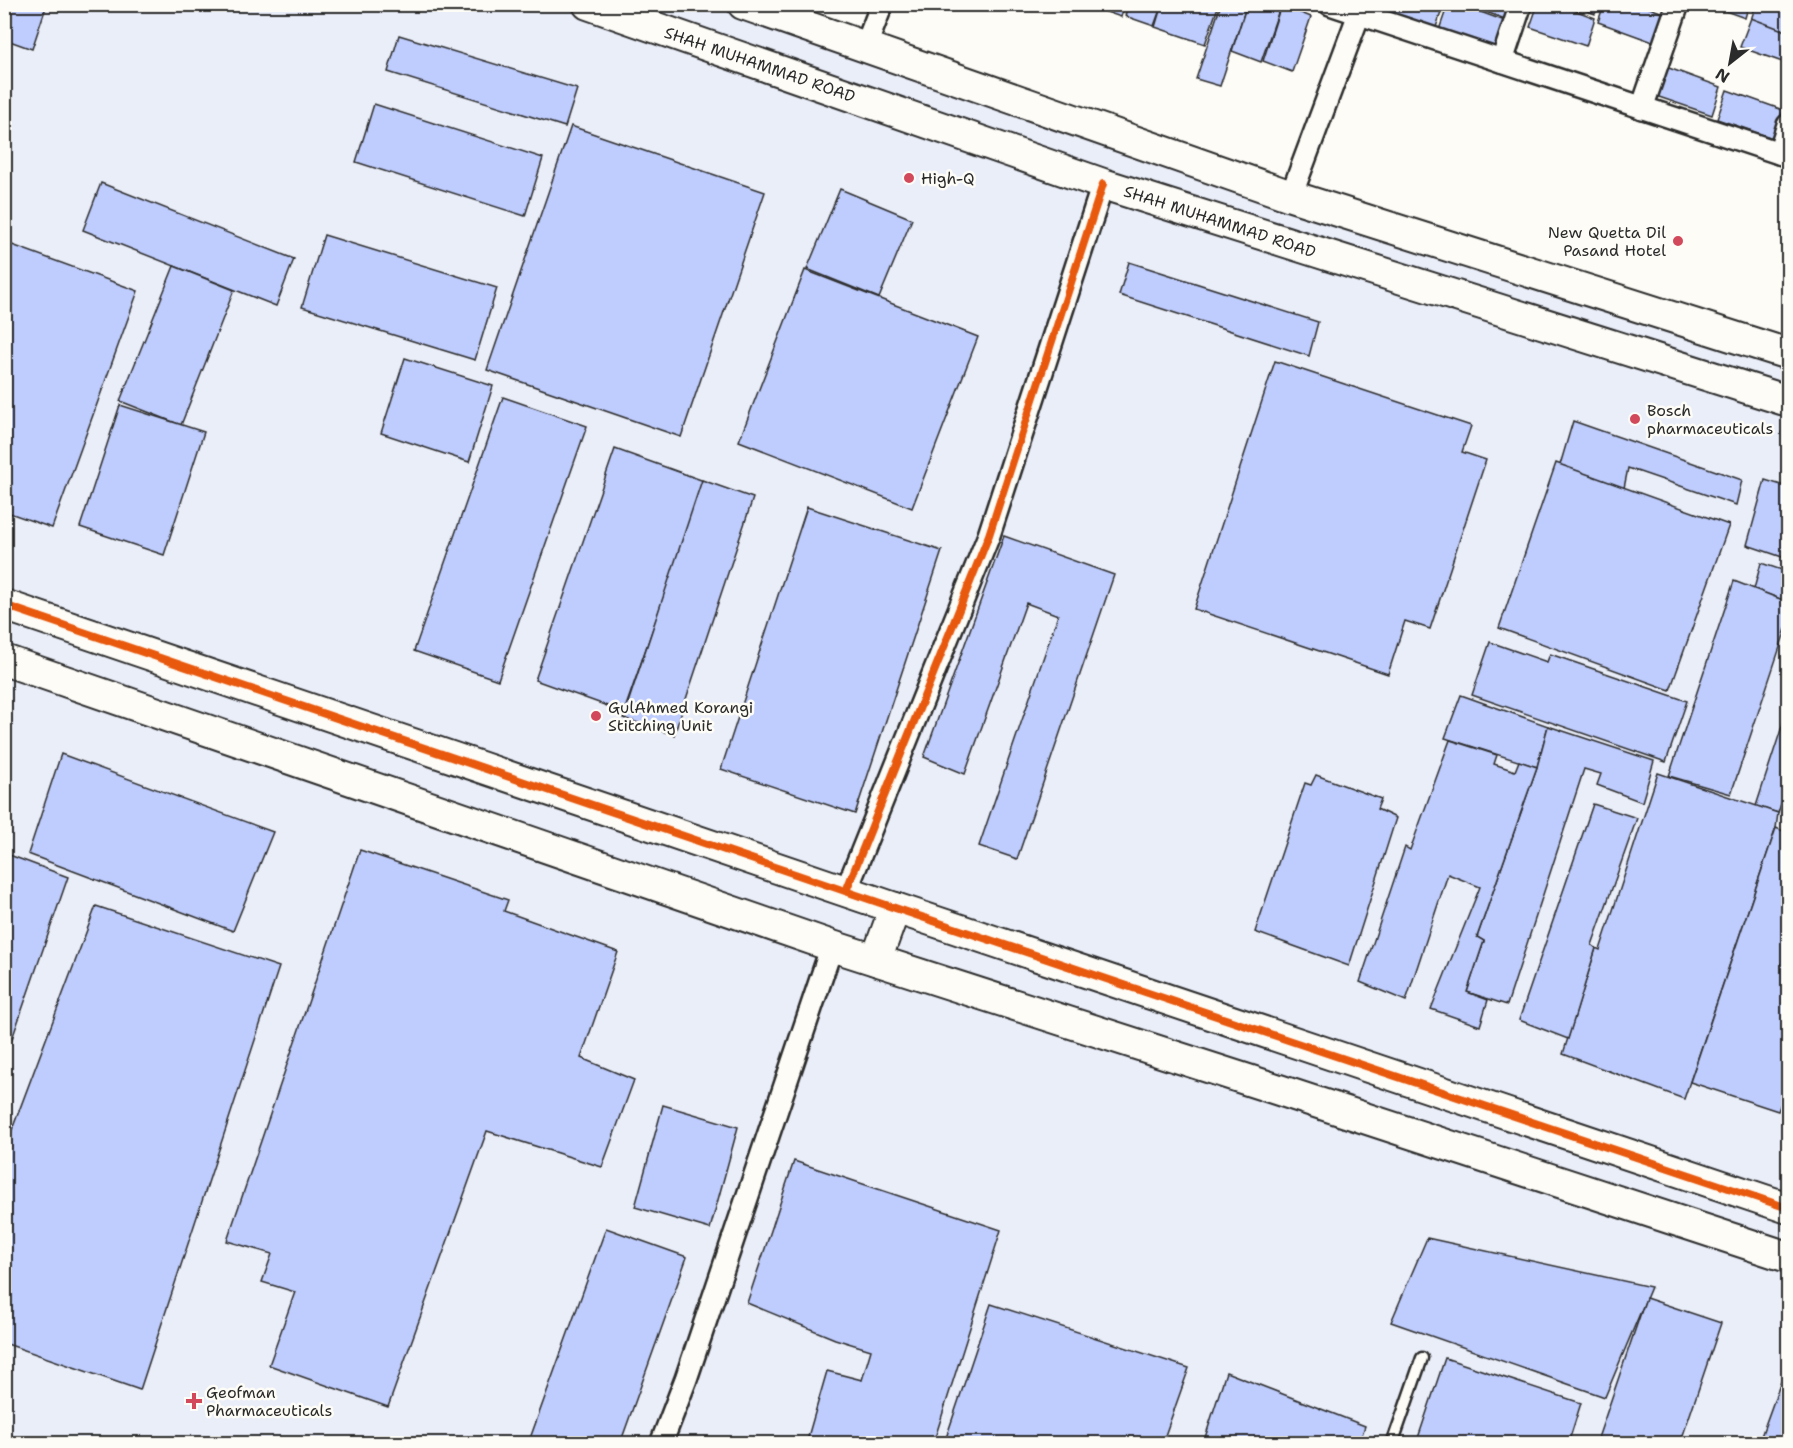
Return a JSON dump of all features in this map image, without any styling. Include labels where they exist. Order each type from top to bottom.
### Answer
[{"type":"street","name":"SHAH MUHAMMAD ROAD","points":[[588,4],[1103,184],[1788,401]]},
{"type":"street","points":[[742,4],[1291,195],[1788,354]]},
{"type":"street","points":[[865,48],[882,4]]},
{"type":"street","points":[[1330,4],[1365,12],[1502,61],[1784,155],[1788,125]]},
{"type":"street","points":[[1502,61],[1521,4]]},
{"type":"street","points":[[1642,108],[1677,4]]},
{"type":"street","points":[[1291,195],[1365,12]]},
{"type":"street","points":[[846,891],[989,535],[1103,184]]},
{"type":"street","points":[[1750,388],[1762,382],[1769,369],[1768,355],[1758,344]]},
{"type":"street","points":[[4,605],[894,908],[1788,1208]]},
{"type":"street","points":[[4,660],[832,946],[1788,1257]]},
{"type":"street","points":[[876,960],[894,908]]},
{"type":"street","points":[[661,1443],[686,1379],[832,946]]},
{"type":"lane","points":[[1392,1443],[1422,1358]]},
{"type":"shaded area","points":[[5,5],[738,5],[1788,363],[1788,1443],[5,1444]]},
{"type":"building","points":[[4,4],[47,4],[32,49],[4,39]]},
{"type":"building","points":[[1083,4],[1125,4],[1121,17]]},
{"type":"building","points":[[1128,4],[1162,4],[1154,26],[1125,16]]},
{"type":"building","points":[[1162,4],[1219,4],[1205,44],[1155,27]]},
{"type":"building","points":[[1221,4],[1247,4],[1220,86],[1196,79]]},
{"type":"building","points":[[1247,4],[1273,4],[1280,7],[1261,62],[1232,51]]},
{"type":"building","points":[[1382,4],[1444,4],[1435,30],[1379,11]]},
{"type":"building","points":[[1448,4],[1459,4],[1505,21],[1495,49],[1439,30]]},
{"type":"building","points":[[1465,4],[1510,4],[1505,19]]},
{"type":"building","points":[[1538,4],[1559,4],[1595,18],[1586,46],[1530,27]]},
{"type":"building","points":[[1569,4],[1599,4],[1595,14]]},
{"type":"building","points":[[1604,4],[1639,4],[1663,13],[1653,42],[1598,22]]},
{"type":"building","points":[[1706,4],[1749,4],[1745,18]]},
{"type":"building","points":[[1756,4],[1788,4],[1788,34],[1751,20]]},
{"type":"building","points":[[1281,5],[1311,17],[1292,72],[1263,61]]},
{"type":"building","points":[[1751,18],[1788,32],[1788,64],[1740,47]]},
{"type":"building","points":[[399,35],[577,89],[565,127],[388,72]]},
{"type":"building","points":[[1666,67],[1721,87],[1712,115],[1656,96]]},
{"type":"building","points":[[1727,90],[1783,110],[1773,138],[1717,119]]},
{"type":"building","points":[[374,104],[543,158],[525,216],[356,162]]},
{"type":"building","points":[[571,126],[765,192],[681,437],[487,370]]},
{"type":"building","points":[[101,183],[294,259],[276,306],[83,230]]},
{"type":"building","points":[[840,189],[912,219],[879,298],[807,269]]},
{"type":"building","points":[[324,235],[497,288],[475,360],[302,307]]},
{"type":"building","points":[[4,242],[138,291],[52,528],[4,511]]},
{"type":"building","points":[[1129,262],[1318,322],[1309,356],[1119,295]]},
{"type":"building","points":[[174,266],[234,290],[181,425],[120,401]]},
{"type":"building","points":[[805,270],[978,337],[912,508],[739,441]]},
{"type":"building","points":[[405,358],[493,386],[469,462],[381,433]]},
{"type":"building","points":[[1275,361],[1471,426],[1462,452],[1486,460],[1430,629],[1405,621],[1388,674],[1194,609]]},
{"type":"building","points":[[503,397],[587,426],[498,680],[414,651]]},
{"type":"building","points":[[120,405],[204,432],[164,555],[80,527]]},
{"type":"building","points":[[1573,421],[1742,480],[1736,505],[1628,468],[1624,488],[1560,465]]},
{"type":"building","points":[[615,449],[704,481],[624,712],[535,680]]},
{"type":"building","points":[[1556,463],[1729,525],[1670,690],[1499,628]]},
{"type":"building","points":[[702,480],[753,498],[674,735],[623,718]]},
{"type":"building","points":[[1765,480],[1788,487],[1788,559],[1747,545]]},
{"type":"building","points":[[807,507],[942,551],[855,814],[721,769]]},
{"type":"building","points":[[1004,536],[1114,575],[1017,859],[979,846],[1058,615],[1026,603],[965,774],[924,757]]},
{"type":"building","points":[[1761,563],[1788,572],[1788,602],[1754,589]]},
{"type":"building","points":[[1734,581],[1788,602],[1788,623],[1731,794],[1669,776]]},
{"type":"building","points":[[1490,642],[1547,662],[1550,654],[1687,701],[1666,762],[1472,695]]},
{"type":"building","points":[[1461,695],[1548,726],[1537,767],[1445,738]]},
{"type":"building","points":[[1788,708],[1788,782],[1778,813],[1756,806]]},
{"type":"building","points":[[1548,726],[1654,761],[1642,802],[1597,785],[1601,774],[1584,769],[1507,1005],[1467,992],[1484,941],[1477,937],[1537,767]]},
{"type":"building","points":[[1450,740],[1497,755],[1494,764],[1515,771],[1519,761],[1537,767],[1477,937],[1484,941],[1467,992],[1488,1000],[1480,1026],[1431,1009],[1480,887],[1448,874],[1406,1001],[1360,982],[1405,847],[1410,850]]},
{"type":"building","points":[[61,754],[273,832],[233,931],[28,854]]},
{"type":"building","points":[[1658,773],[1778,813],[1776,828],[1684,1099],[1563,1054],[1596,948],[1600,950]]},
{"type":"building","points":[[1316,775],[1381,799],[1377,809],[1396,818],[1349,966],[1255,932],[1305,783],[1311,785]]},
{"type":"building","points":[[1593,804],[1637,818],[1592,945],[1596,948],[1568,1039],[1519,1020]]},
{"type":"building","points":[[1776,828],[1788,833],[1788,1097],[1784,1095],[1778,1111],[1690,1082]]},
{"type":"building","points":[[360,850],[508,900],[504,911],[618,952],[581,1058],[634,1080],[602,1167],[487,1131],[388,1407],[269,1365],[295,1292],[262,1282],[272,1254],[227,1241]]},
{"type":"building","points":[[4,853],[68,877],[4,1062]]},
{"type":"building","points":[[96,906],[279,967],[140,1390],[4,1343],[4,1151]]},
{"type":"building","points":[[663,1105],[738,1127],[710,1229],[635,1207]]},
{"type":"building","points":[[794,1161],[1001,1230],[933,1444],[806,1444],[827,1371],[862,1380],[871,1350],[835,1339],[747,1303]]},
{"type":"building","points":[[606,1228],[687,1257],[620,1444],[528,1444]]},
{"type":"building","points":[[1427,1238],[1651,1287],[1605,1397],[1391,1322]]},
{"type":"building","points":[[1646,1298],[1721,1323],[1680,1444],[1596,1444]]},
{"type":"building","points":[[991,1304],[1189,1368],[1162,1444],[944,1444]]},
{"type":"building","points":[[1445,1358],[1581,1403],[1568,1444],[1416,1444]]},
{"type":"building","points":[[1787,1365],[1788,1444],[1763,1444],[1759,1442]]},
{"type":"building","points":[[1226,1372],[1365,1426],[1359,1444],[1203,1444]]},
{"type":"cycle path","points":[[846,891],[989,535],[1103,184]]},
{"type":"cycle path","points":[[4,605],[1788,1208]]},
{"type":"place","name":"High-Q","points":[[909,178]]},
{"type":"place","name":"New Quetta Dil Pasand Hotel","points":[[1678,241]]},
{"type":"place","name":"Bosch pharmaceuticals","points":[[1635,419]]},
{"type":"place","name":"GulAhmed Korangi Stitching Unit","points":[[596,716]]},
{"type":"place","name":"Geofman Pharmaceuticals","points":[[194,1401]]}]
